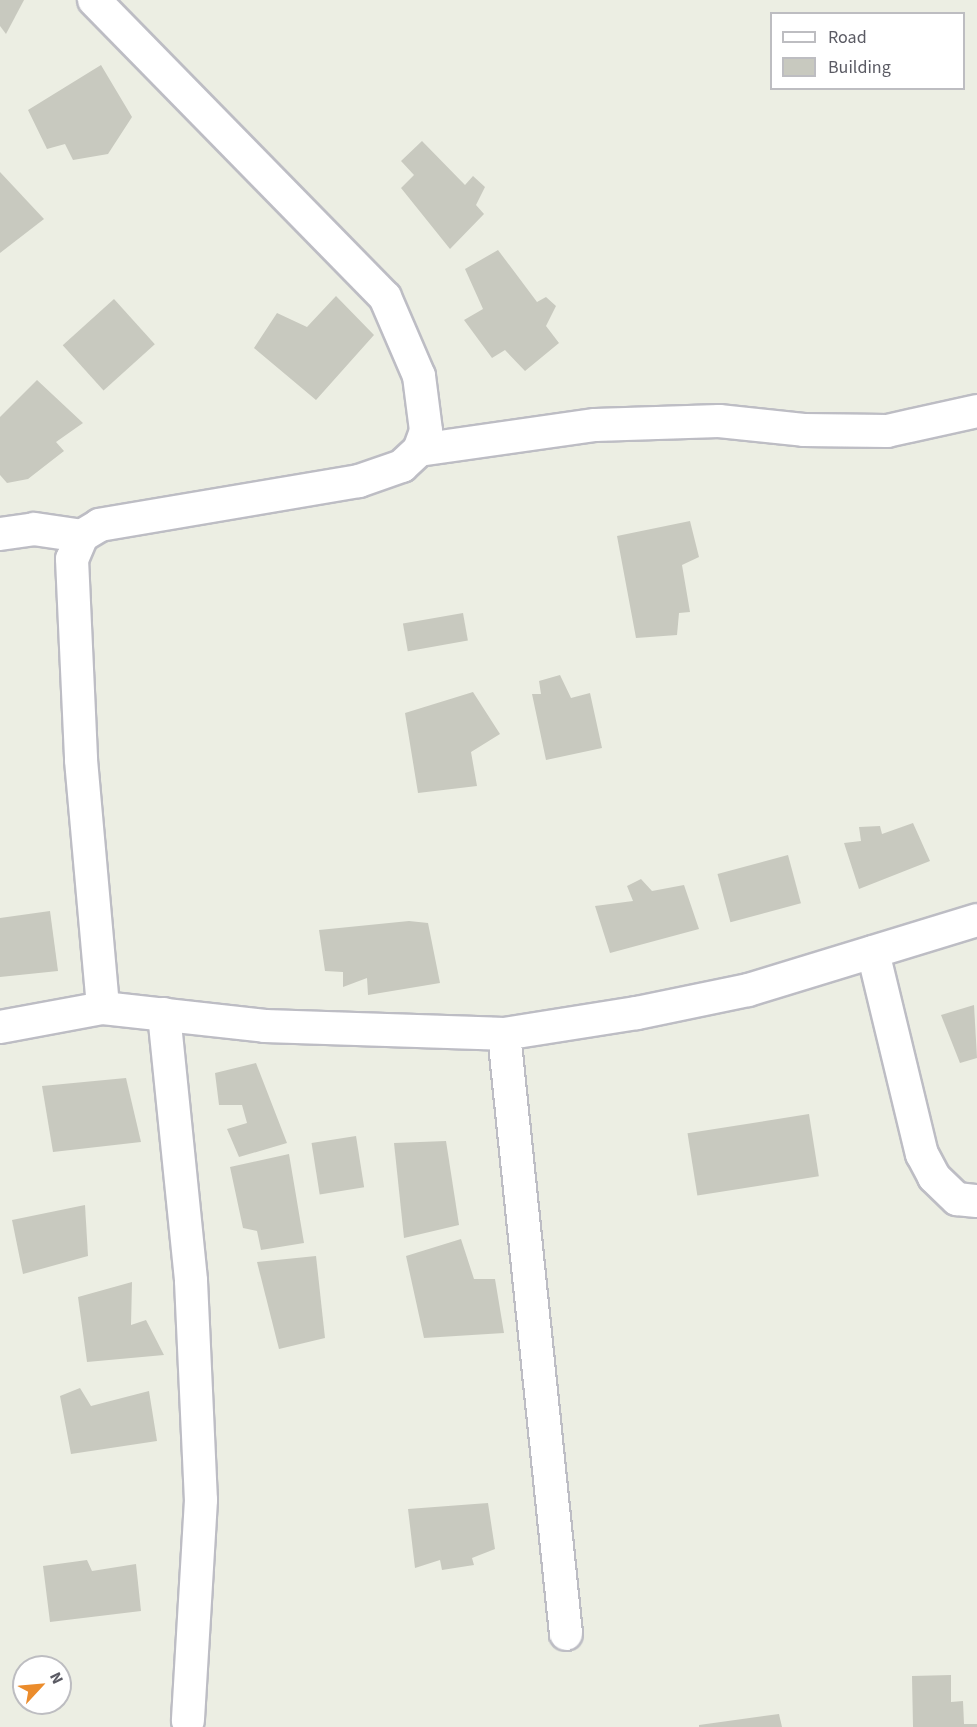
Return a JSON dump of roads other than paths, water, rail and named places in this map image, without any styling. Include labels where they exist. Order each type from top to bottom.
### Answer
[{"type":"street","points":[[93,0],[385,297],[419,376],[426,431],[419,450],[402,466],[359,481],[100,525],[82,536],[72,559],[80,748],[103,1008]]},
{"type":"street","points":[[419,450],[607,425],[719,421],[804,430],[887,431],[977,411]]},
{"type":"street","points":[[0,534],[34,529],[82,536]]},
{"type":"street","points":[[0,1027],[103,1008],[265,1026],[504,1034],[637,1013],[748,990],[977,920]]},
{"type":"street","points":[[873,952],[922,1154],[934,1177],[957,1199],[977,1201]]},
{"type":"street","points":[[164,1014],[191,1281],[201,1500],[188,1721]]},
{"type":"street","points":[[504,1034],[566,1634]]}]
